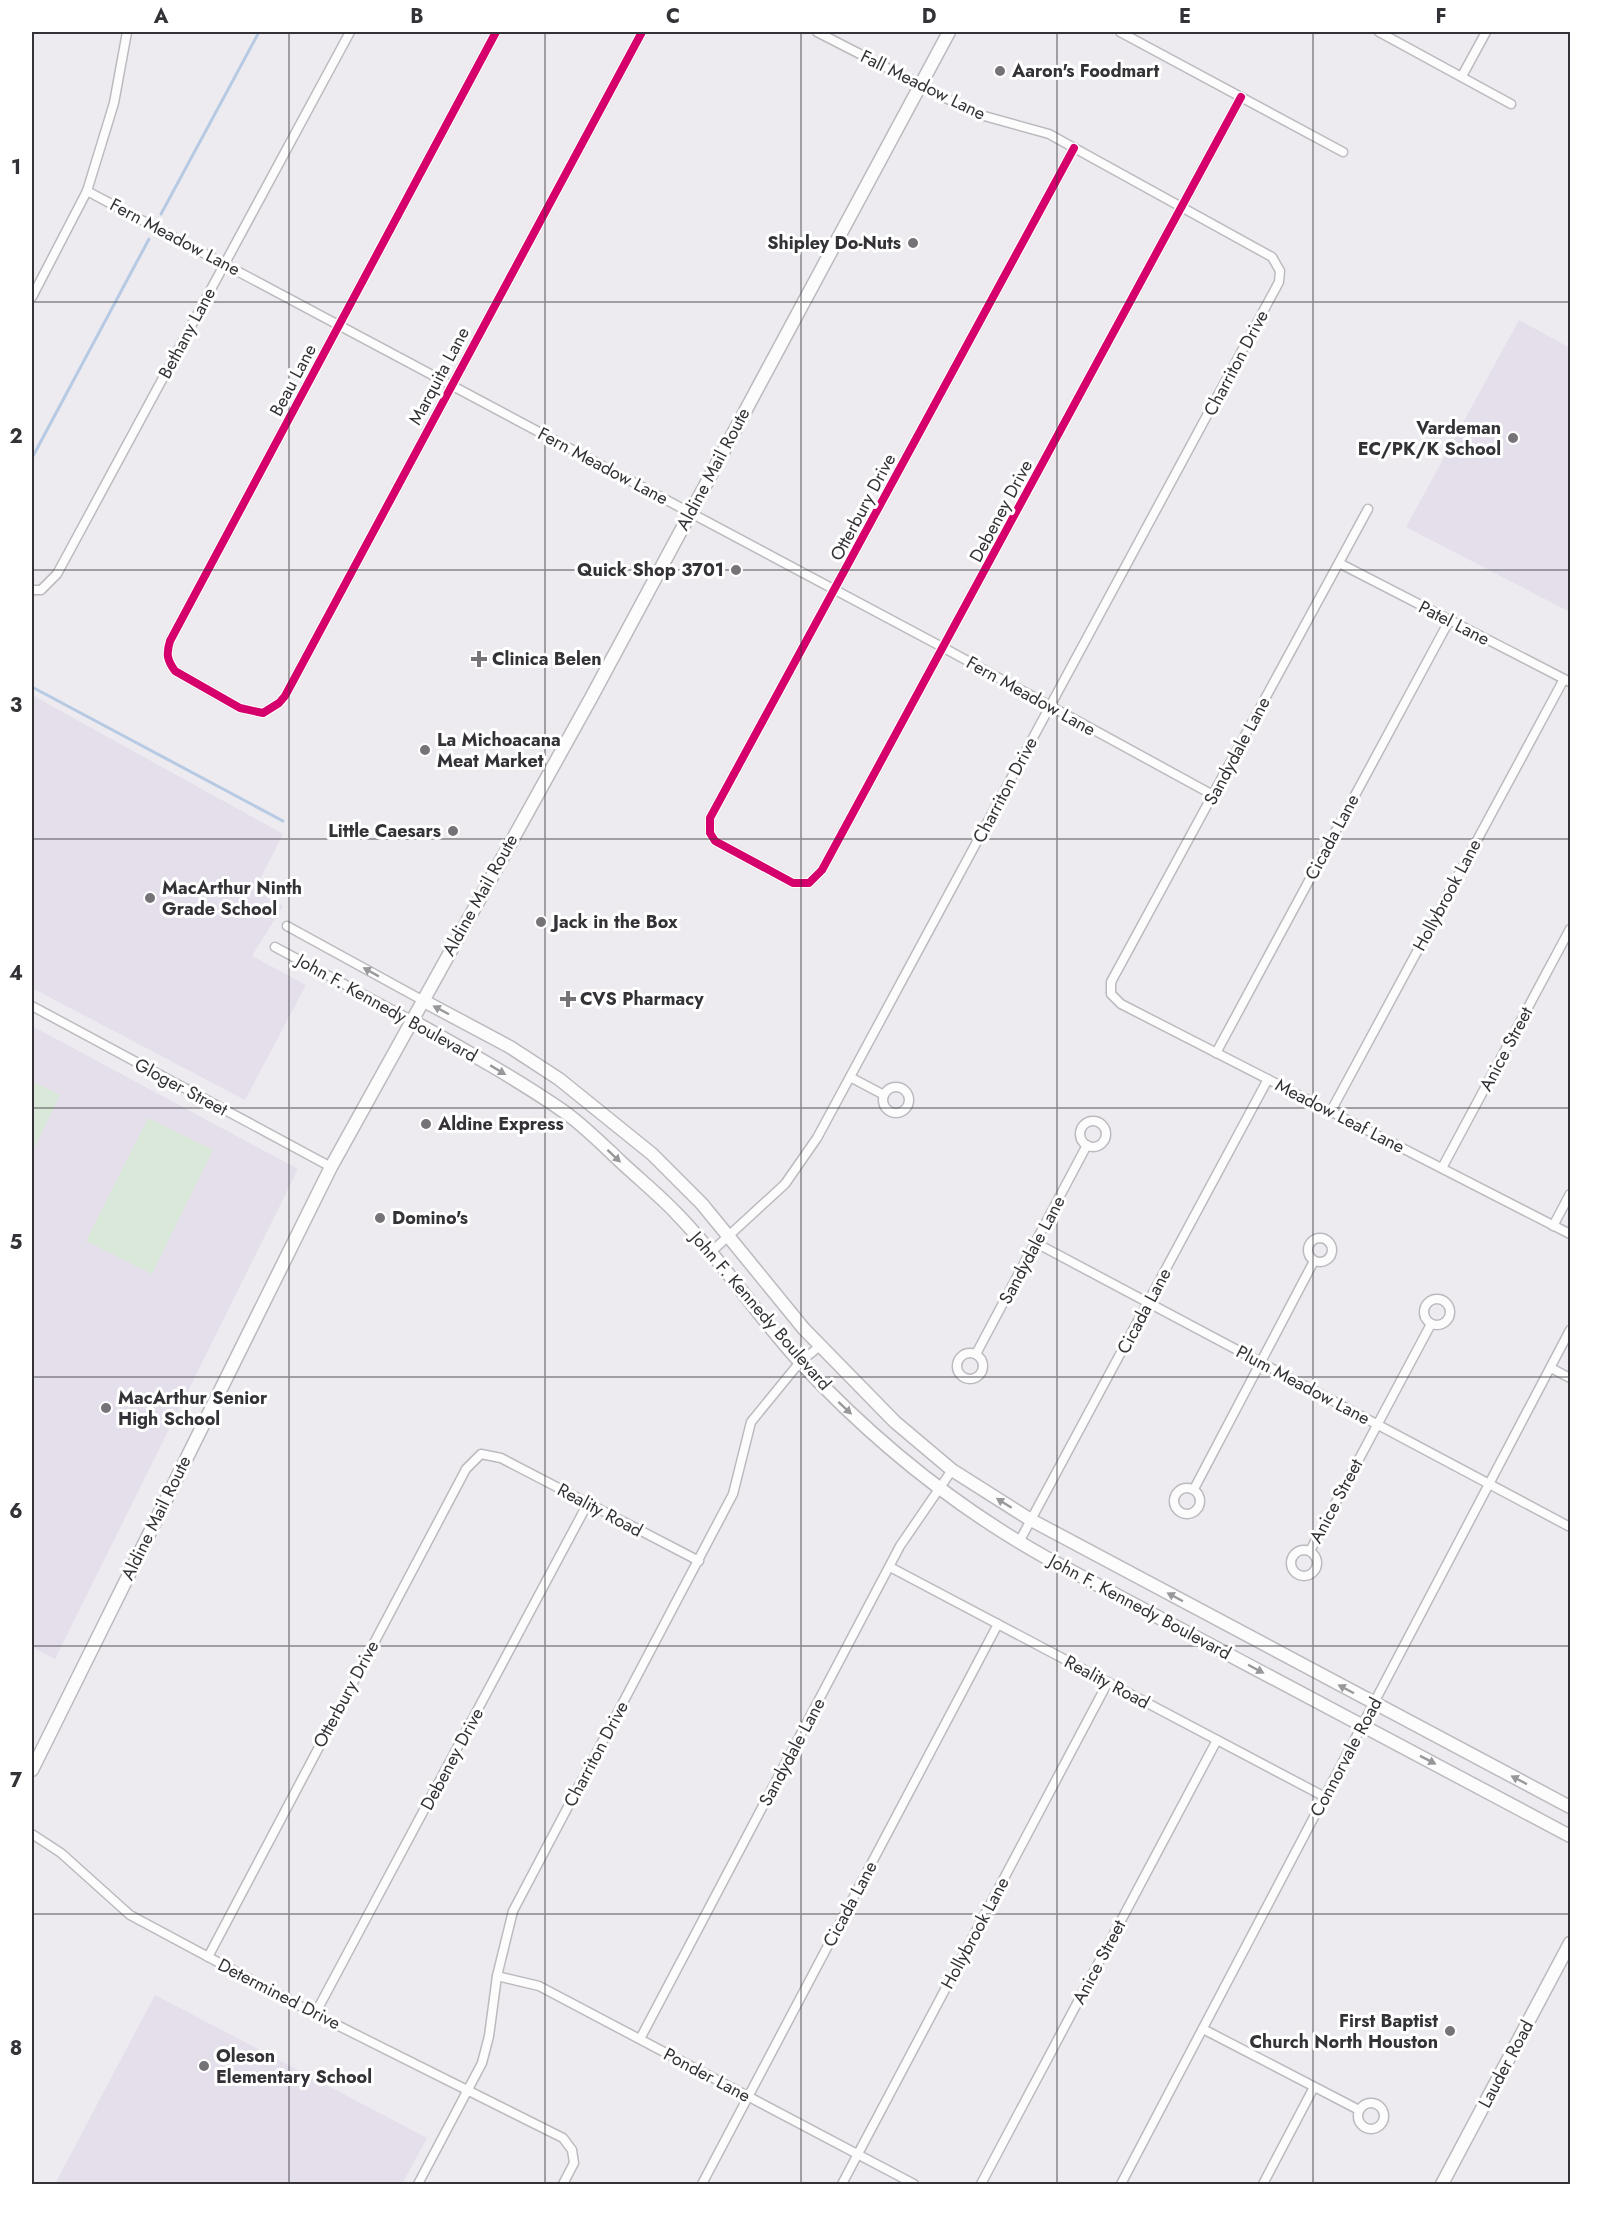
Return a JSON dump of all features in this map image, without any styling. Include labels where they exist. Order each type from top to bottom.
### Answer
[{"type":"main road","name":"Aldine Mail Route","points":[[32,1770],[331,1167],[591,698],[949,32]]},
{"type":"main road","name":"John F. Kennedy Boulevard","points":[[422,1000],[510,1047],[586,1100],[652,1154],[702,1204],[820,1346],[895,1422],[952,1470],[1031,1520],[1570,1807]]},
{"type":"main road","name":"John F. Kennedy Boulevard","points":[[411,1020],[501,1072],[571,1117],[676,1213],[711,1252],[800,1362],[841,1404],[939,1488],[1019,1542],[1570,1836]]},
{"type":"main road","points":[[571,1117],[586,1100]]},
{"type":"main road","name":"Lauder Road","points":[[1442,2184],[1570,1943]]},
{"type":"street","points":[[32,297],[87,191],[114,103],[127,32]]},
{"type":"street","name":"Bethany Lane","points":[[32,590],[41,590],[57,574],[350,32]]},
{"type":"street","name":"Beau Lane","points":[[246,711],[175,671],[168,662],[166,653],[181,620],[496,32]]},
{"type":"street","name":"Marquita Lane","points":[[246,711],[263,713],[279,703],[285,696],[642,32]]},
{"type":"street","name":"Fall Meadow Lane","points":[[817,32],[977,114],[1031,127],[1074,148],[1272,257],[1280,271]]},
{"type":"street","points":[[1120,32],[1343,152]]},
{"type":"street","points":[[1379,32],[1511,104]]},
{"type":"street","points":[[1462,76],[1486,32]]},
{"type":"street","name":"Debeney Drive","points":[[756,864],[793,883],[801,884],[815,878],[944,648],[1241,97]]},
{"type":"street","name":"Otterbury Drive","points":[[756,864],[715,841],[710,833],[710,818],[836,590],[1074,148]]},
{"type":"street","name":"Fern Meadow Lane","points":[[87,191],[836,590],[1213,795]]},
{"type":"street","name":"Charriton Drive","points":[[711,1252],[785,1184],[802,1163],[1274,294],[1279,282],[1280,271]]},
{"type":"street","name":"Sandydale Lane","points":[[1111,994],[1112,982],[1368,509]]},
{"type":"street","name":"Patel Lane","points":[[1339,563],[1567,680]]},
{"type":"street","name":"Cicada Lane","points":[[1216,1053],[1449,621]]},
{"type":"street","name":"Hollybrook Lane","points":[[1330,1111],[1567,680]]},
{"type":"street","name":"John F. Kennedy Boulevard","points":[[287,926],[422,1000]]},
{"type":"street","name":"Anice Street","points":[[1442,1168],[1570,929]]},
{"type":"street","name":"John F. Kennedy Boulevard","points":[[275,947],[411,1020]]},
{"type":"street","name":"Meadow Leaf Lane","points":[[1111,994],[1121,1004],[1570,1234]]},
{"type":"street","name":"Gloger Street","points":[[32,1006],[331,1167]]},
{"type":"street","points":[[850,1077],[884,1095]]},
{"type":"street","name":"Cicada Lane","points":[[1019,1542],[1268,1079]]},
{"type":"street","name":"Sandydale Lane","points":[[976,1354],[1087,1145]]},
{"type":"street","points":[[1553,1226],[1570,1194]]},
{"type":"street","name":"Plum Meadow Lane","points":[[1036,1243],[1570,1527]]},
{"type":"street","points":[[1194,1490],[1314,1261]]},
{"type":"street","name":"Anice Street","points":[[1310,1551],[1431,1324]]},
{"type":"street","name":"Connorvale Road","points":[[1121,2184],[1570,1330]]},
{"type":"street","name":"Charriton Drive","points":[[418,2184],[482,2063],[489,2037],[497,1976],[513,1911],[733,1494],[751,1422],[800,1362],[820,1346]]},
{"type":"street","points":[[1551,1368],[1570,1378]]},
{"type":"street","name":"Otterbury Drive","points":[[208,1957],[466,1468],[481,1454],[501,1458]]},
{"type":"street","name":"Reality Road","points":[[501,1458],[699,1561]]},
{"type":"street","name":"Sandydale Lane","points":[[640,2039],[890,1567],[952,1470]]},
{"type":"street","name":"Debeney Drive","points":[[315,2014],[588,1503]]},
{"type":"street","name":"Reality Road","points":[[890,1567],[1325,1797]]},
{"type":"street","name":"Cicada Lane","points":[[702,2184],[998,1624]]},
{"type":"street","name":"Hollybrook Lane","points":[[842,2184],[1108,1682]]},
{"type":"street","name":"Anice Street","points":[[981,2184],[1217,1740]]},
{"type":"street","name":"Determined Drive","points":[[32,1834],[60,1853],[130,1915],[315,2014],[468,2088],[562,2138],[572,2150],[574,2163],[563,2184]]},
{"type":"street","name":"Ponder Lane","points":[[497,1976],[539,1986],[914,2184]]},
{"type":"street","points":[[1203,2029],[1359,2110]]},
{"type":"street","points":[[1263,2184],[1314,2087]]},
{"type":"shaded area","name":"Vardeman EC/PK/K School","points":[[1519,320],[1570,348],[1570,612],[1406,527]]},
{"type":"shaded area","name":"MacArthur Ninth Grade School","points":[[32,695],[283,834],[255,889],[283,906],[252,956],[306,985],[245,1100],[32,988]]},
{"type":"shaded area","name":"MacArthur Senior High School","points":[[32,1026],[298,1169],[55,1659],[32,1647]]},
{"type":"shaded area","name":"Oleson Elementary School","points":[[155,1995],[427,2138],[402,2184],[55,2184]]},
{"type":"green space","points":[[32,1081],[60,1095],[32,1153]]},
{"type":"green space","points":[[148,1118],[213,1150],[152,1274],[86,1241]]},
{"type":"waterway","points":[[161,214],[259,32]]},
{"type":"waterway","points":[[32,458],[149,239]]},
{"type":"waterway","points":[[32,687],[283,821]]},
{"type":"cycle path","points":[[496,32],[170,641],[168,657],[175,671],[240,708],[263,713],[279,703],[285,696],[642,32]]},
{"type":"cycle path","points":[[1074,148],[710,818],[710,833],[715,841],[793,883],[809,883],[822,870],[1241,97]]},
{"type":"place","name":"Aaron's Foodmart","points":[[1000,71]]},
{"type":"place","name":"Shipley Do-Nuts","points":[[913,243]]},
{"type":"place","name":"Vardeman EC/PK/K School","points":[[1513,438]]},
{"type":"place","name":"Quick Shop 3701","points":[[736,570]]},
{"type":"place","name":"Clinica Belen","points":[[479,659]]},
{"type":"place","name":"La Michoacana Meat Market","points":[[425,750]]},
{"type":"place","name":"Little Caesars","points":[[453,831]]},
{"type":"place","name":"MacArthur Ninth Grade School","points":[[150,898]]},
{"type":"place","name":"Jack in the Box","points":[[541,922]]},
{"type":"place","name":"CVS Pharmacy","points":[[568,999]]},
{"type":"place","name":"Aldine Express","points":[[426,1124]]},
{"type":"place","name":"Domino's","points":[[380,1218]]},
{"type":"place","name":"MacArthur Senior High School","points":[[106,1408]]},
{"type":"place","name":"First Baptist Church North Houston","points":[[1450,2031]]},
{"type":"place","name":"Oleson Elementary School","points":[[204,2066]]}]
